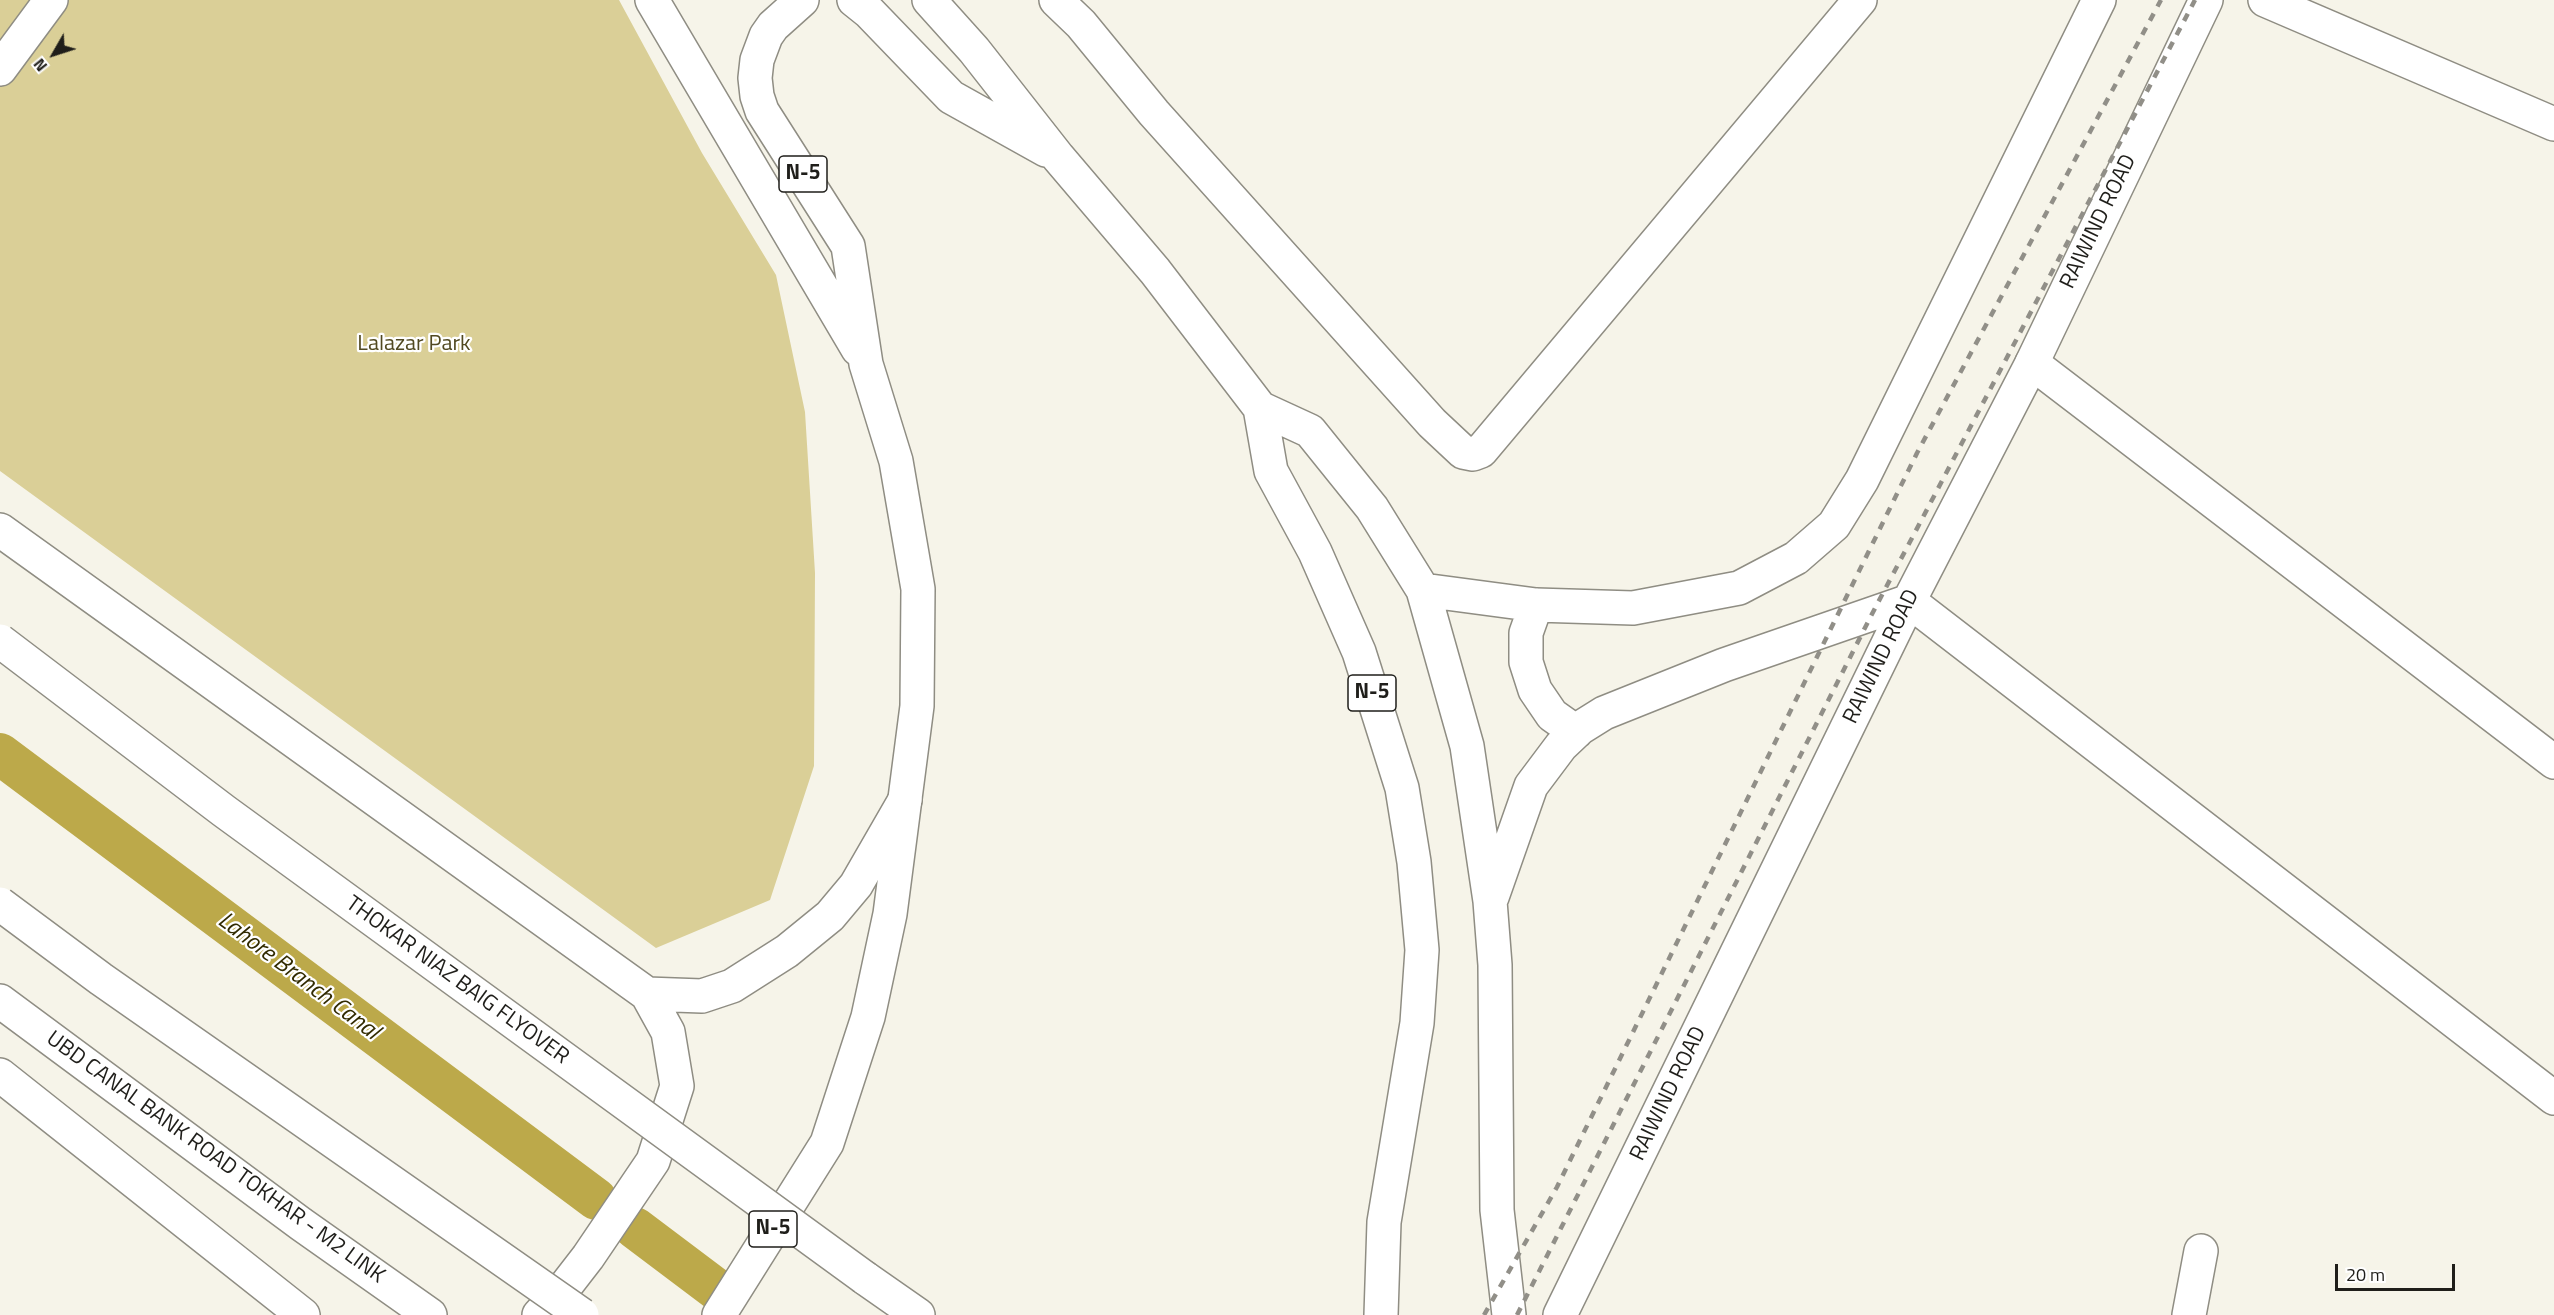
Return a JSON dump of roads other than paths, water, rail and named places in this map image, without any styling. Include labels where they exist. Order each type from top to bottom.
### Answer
[{"type":"main road","points":[[0,69],[51,0]]},
{"type":"main road","points":[[652,0],[866,364]]},
{"type":"main road","name":"N-5","points":[[719,1315],[827,1143],[867,1017],[890,914],[917,706],[918,589],[896,461],[866,364],[848,246],[762,111],[757,96],[755,78],[757,60],[766,36],[773,26],[802,0]]},
{"type":"main road","name":"N-5","points":[[854,0],[869,12],[951,97],[1058,157],[1155,271],[1260,408],[1271,471],[1315,552],[1359,652],[1402,788],[1414,862],[1422,950],[1417,1023],[1384,1222],[1381,1315]]},
{"type":"main road","points":[[929,0],[974,50],[1058,157]]},
{"type":"main road","points":[[1056,0],[1081,24],[1154,113],[1432,423],[1463,452],[1473,454],[1481,451],[1489,442],[1860,0]]},
{"type":"main road","points":[[1423,590],[1536,605],[1633,608],[1739,588],[1796,558],[1834,525],[1862,480],[2099,0]]},
{"type":"main road","name":"RAIWIND ROAD","points":[[1560,1315],[1909,601],[2032,363],[2206,0]]},
{"type":"main road","points":[[2265,0],[2554,124]]},
{"type":"main road","points":[[2032,363],[2554,762]]},
{"type":"main road","points":[[1260,408],[1310,431],[1372,508],[1423,590],[1467,747],[1490,901],[1495,965],[1497,1210],[1509,1315]]},
{"type":"main road","points":[[0,530],[647,994],[668,1032],[677,1086],[652,1161],[588,1257],[573,1302]]},
{"type":"main road","points":[[1490,901],[1532,786],[1561,746],[1576,732],[1604,713],[1702,674],[1909,601],[2554,1098]]},
{"type":"main road","points":[[1536,605],[1526,633],[1526,662],[1535,690],[1552,715],[1576,732]]},
{"type":"main road","name":"THOKAR NIAZ BAIG FLYOVER","points":[[0,641],[224,812],[918,1315]]},
{"type":"main road","points":[[647,994],[702,996],[732,986],[787,951],[830,916],[856,885],[905,800]]},
{"type":"main road","points":[[0,904],[101,979],[573,1302]]},
{"type":"main road","name":"UBD CANAL BANK ROAD TOKHAR - M2 LINK","points":[[0,1001],[301,1224],[430,1315]]},
{"type":"main road","points":[[0,1075],[303,1315]]},
{"type":"main road","points":[[2189,1315],[2200,1251]]},
{"type":"main road","points":[[539,1315],[573,1302]]},
{"type":"waterway","name":"Lahore Branch Canal","points":[[0,754],[596,1199]]},
{"type":"waterway","name":"Lahore Branch Canal","points":[[635,1228],[716,1289]]},
{"type":"railway","points":[[1484,1315],[1557,1187],[1917,453],[2161,0]]},
{"type":"railway","points":[[1517,1315],[1872,614],[2195,0]]},
{"type":"park label","name":"Lalazar Park","points":[[414,345]]}]
